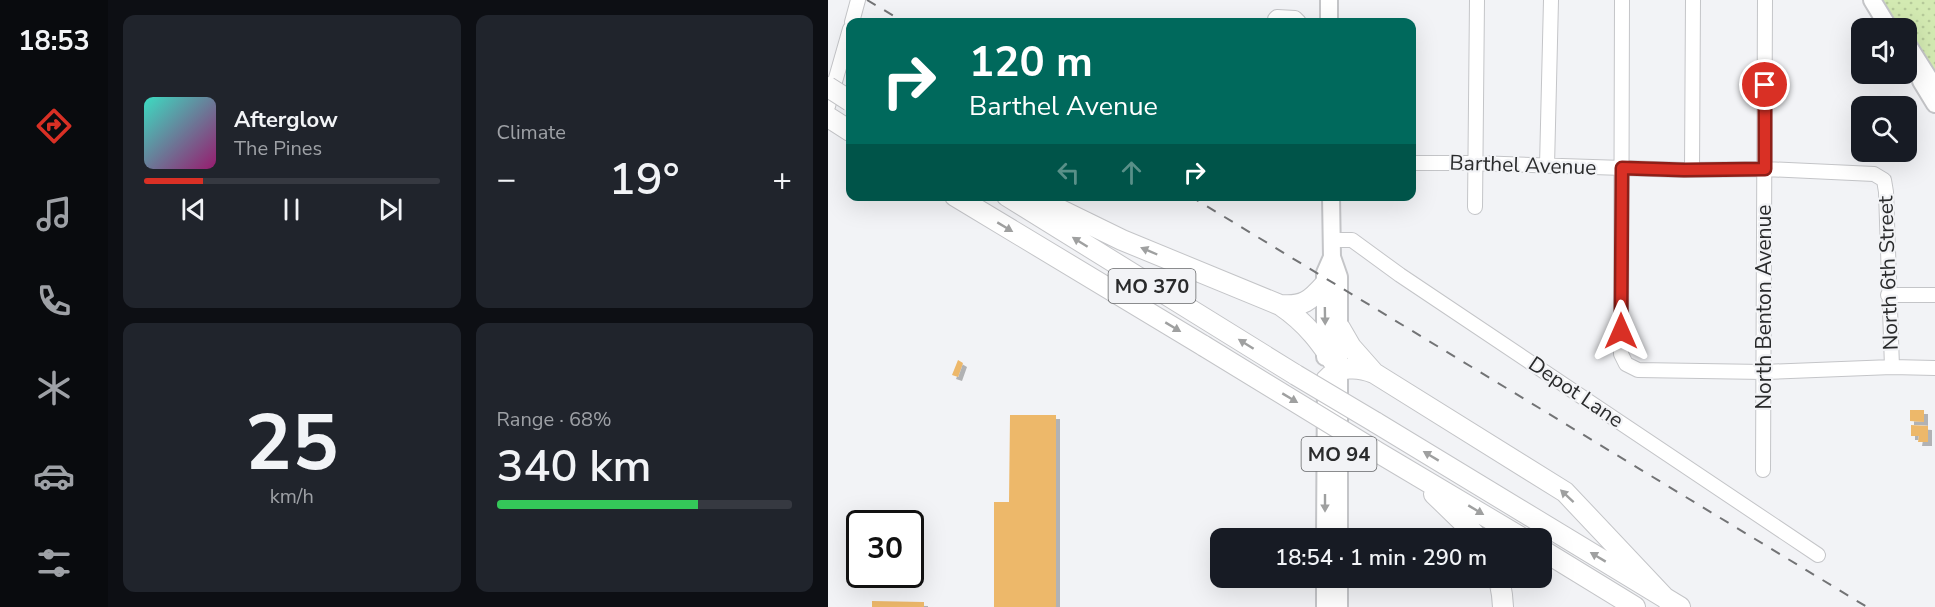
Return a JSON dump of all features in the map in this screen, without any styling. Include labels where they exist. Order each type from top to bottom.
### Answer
[{"type":"highway","points":[[828,87],[846,98]]},
{"type":"highway","points":[[828,117],[846,128]]},
{"type":"highway","name":"MO 370","points":[[963,201],[1505,528]]},
{"type":"highway","name":"MO 370","points":[[1015,201],[1296,375],[1673,603]]},
{"type":"highway","points":[[1042,201],[1122,240],[1280,305],[1306,324],[1326,349],[1332,375],[1359,368],[1374,373],[1565,492],[1673,603]]},
{"type":"highway","points":[[1280,305],[1304,304],[1325,284]]},
{"type":"highway","points":[[1340,328],[1351,347],[1374,373]]},
{"type":"highway","points":[[1408,469],[1469,528]]},
{"type":"highway","points":[[1552,556],[1635,607]]},
{"type":"highway","points":[[1500,588],[1503,607]]},
{"type":"main road","points":[[1329,0],[1329,18]]},
{"type":"main road","points":[[1872,0],[1883,18]]},
{"type":"main road","points":[[1881,0],[1892,18]]},
{"type":"main road","points":[[1917,59],[1935,88]]},
{"type":"main road","points":[[1917,75],[1935,104]]},
{"type":"main road","name":"MO 94","points":[[1325,528],[1332,375],[1340,328],[1339,277],[1332,248],[1331,201]]},
{"type":"main road","name":"MO 94","points":[[1326,349],[1325,273],[1332,248]]},
{"type":"main road","name":"MO 94","points":[[1332,375],[1339,528]]},
{"type":"main road","points":[[1325,588],[1325,607]]},
{"type":"main road","points":[[1339,588],[1339,607]]},
{"type":"street","points":[[853,18],[858,0]]},
{"type":"street","points":[[1475,207],[1477,0]]},
{"type":"street","points":[[1547,166],[1551,0]]},
{"type":"street","points":[[1622,0],[1621,354],[1626,364],[1638,370],[1764,372],[1892,366],[1935,368]]},
{"type":"street","points":[[1692,170],[1693,0]]},
{"type":"street","name":"North Benton Avenue","points":[[1763,470],[1765,0]]},
{"type":"street","points":[[1276,18],[1277,16],[1295,18]]},
{"type":"street","points":[[828,106],[846,45]]},
{"type":"street","name":"Barthel Avenue","points":[[1416,163],[1692,170],[1765,169],[1874,174],[1884,180]]},
{"type":"street","name":"North 6th Street","points":[[1884,180],[1892,366]]},
{"type":"street","name":"Depot Lane","points":[[1332,248],[1352,240],[1400,275],[1818,555]]},
{"type":"street","points":[[1888,296],[1935,295]]},
{"type":"green space","points":[[1881,0],[1935,0],[1935,88],[1917,58],[1917,18],[1893,18]]},
{"type":"building","points":[[958,360],[963,363],[958,377],[952,375]]},
{"type":"building","points":[[1910,410],[1924,410],[1924,422],[1910,421]]},
{"type":"building","points":[[1010,415],[1056,415],[1056,607],[994,607],[994,502],[1009,502]]},
{"type":"building","points":[[1911,425],[1928,426],[1928,442],[1918,442],[1919,436],[1911,436]]},
{"type":"building","points":[[872,601],[924,602],[924,607],[872,607]]},
{"type":"railway","points":[[867,0],[897,18]]},
{"type":"railway","points":[[1198,201],[1867,607]]},
{"type":"route","points":[[1621,331],[1622,168],[1765,169],[1765,85]]}]
